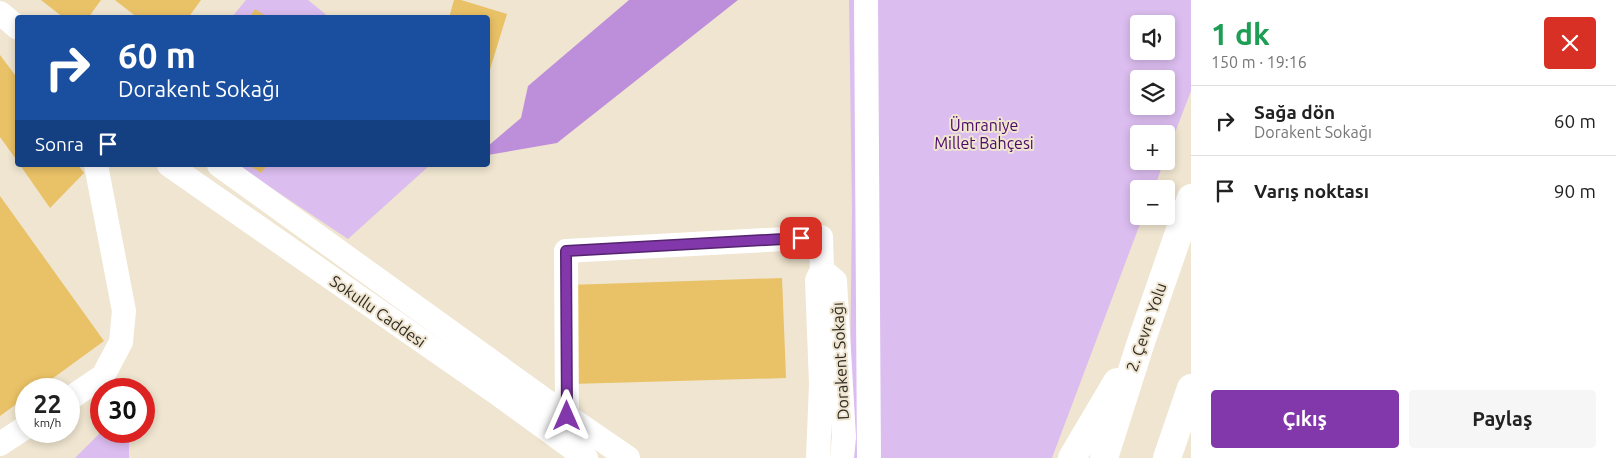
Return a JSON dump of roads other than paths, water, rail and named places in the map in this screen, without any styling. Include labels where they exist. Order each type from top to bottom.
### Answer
[{"type":"highway","name":"2. Çevre Yolu","points":[[1104,458],[1141,342],[1191,198]]},
{"type":"highway","points":[[1072,458],[1141,342]]},
{"type":"highway","points":[[1167,458],[1191,388]]},
{"type":"street","points":[[866,0],[868,458]]},
{"type":"street","points":[[0,13],[15,26]]},
{"type":"street","points":[[80,392],[103,376],[121,342],[124,311],[96,167]]},
{"type":"street","name":"Sokullu Caddesi","points":[[172,167],[319,269],[560,425],[628,458]]},
{"type":"street","name":"Sokullu Caddesi","points":[[222,167],[337,250],[560,425],[586,458]]},
{"type":"street","name":"Dorakent Sokağı","points":[[560,425],[566,251],[821,237],[822,270],[817,280],[820,384],[818,458]]},
{"type":"street","points":[[319,269],[337,250]]},
{"type":"street","name":"Dorakent Sokağı","points":[[822,270],[835,281],[844,437],[842,458]]},
{"type":"street","points":[[0,444],[15,434]]},
{"type":"park label","name":"Ümraniye Millet Bahçesi","points":[[984,134]]}]
